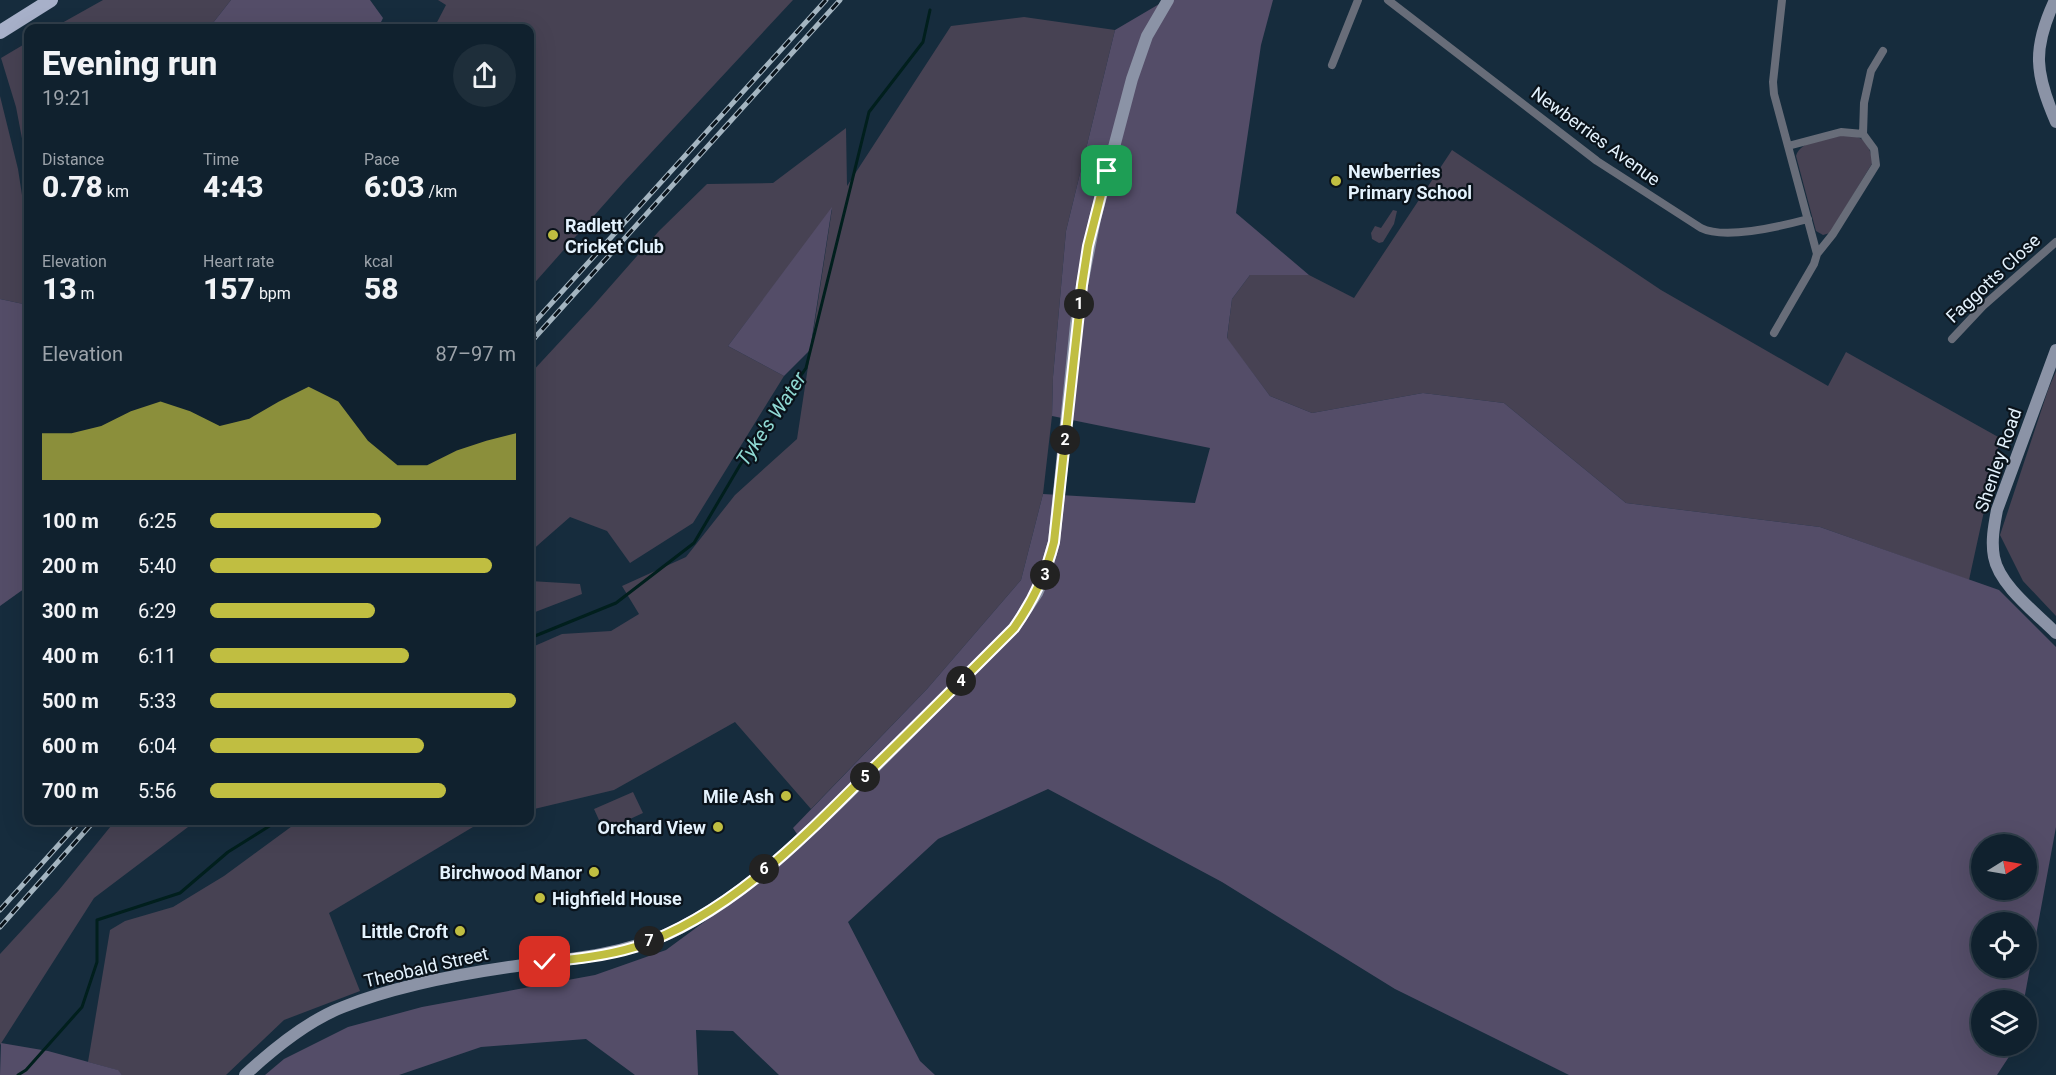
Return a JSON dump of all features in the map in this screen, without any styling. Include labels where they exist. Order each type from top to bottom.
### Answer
[{"type":"main road","points":[[0,32],[51,0]]},
{"type":"street","name":"Theobald Street","points":[[245,1075],[291,1037],[341,1007],[383,993],[432,981],[594,956],[634,947],[705,914],[801,840],[1014,628],[1026,612],[1040,585],[1054,542],[1078,315],[1095,219],[1132,79],[1147,36],[1168,0]]},
{"type":"street","points":[[1332,65],[1358,0]]},
{"type":"street","name":"Newberries Avenue","points":[[1388,0],[1597,161],[1701,228],[1714,232],[1766,230],[1808,219]]},
{"type":"street","points":[[1774,333],[1814,264],[1816,254],[1774,94],[1773,82],[1782,0]]},
{"type":"street","points":[[2055,0],[2042,32],[2039,74],[2043,93],[2056,122]]},
{"type":"street","points":[[1816,254],[1833,234],[1876,165],[1874,149],[1863,135],[1864,103],[1870,71],[1884,51]]},
{"type":"street","points":[[1788,146],[1841,132],[1863,135]]},
{"type":"street","name":"Faggotts Close","points":[[1952,339],[1983,306],[2056,242]]},
{"type":"street","name":"Shenley Road","points":[[2056,350],[1997,510],[1992,536],[1994,559],[2002,579],[2056,633]]},
{"type":"shaded area","points":[[103,0],[231,0],[212,24],[60,24]]},
{"type":"shaded area","points":[[231,0],[370,0],[383,18],[380,24],[212,24]]},
{"type":"shaded area","points":[[438,0],[793,0],[623,183],[534,283],[534,24],[436,24],[446,5]]},
{"type":"shaded area","points":[[1166,0],[1273,0],[1261,45],[1236,213],[1309,275],[1250,275],[1232,299],[1227,338],[1270,396],[1312,413],[1423,393],[1504,403],[1626,503],[1820,527],[1999,590],[2056,647],[2056,827],[2037,930],[2037,912],[1971,912],[1971,978],[2028,978],[2026,990],[1971,990],[1971,1056],[2009,1056],[1997,1075],[1569,1075],[1395,989],[1222,882],[1048,789],[938,839],[848,922],[920,1061],[935,1075],[779,1075],[733,1031],[696,1030],[698,1075],[635,1075],[586,1039],[481,1047],[399,1075],[265,1075],[284,1059],[348,1027],[422,1007],[595,975],[666,950],[742,894],[803,843],[793,828],[927,689],[1021,580],[1043,494],[1195,503],[1210,448],[1052,416],[1053,377],[1066,231],[1115,30]]},
{"type":"shaded area","points":[[1024,17],[1115,30],[1066,231],[1053,377],[1052,416],[1043,494],[1021,580],[927,689],[811,809],[735,722],[614,790],[534,809],[534,646],[562,634],[611,631],[639,614],[622,586],[686,557],[735,495],[797,439],[832,209],[728,346],[784,376],[693,523],[630,563],[607,531],[570,517],[534,548],[534,370],[659,231],[707,184],[773,183],[846,128],[847,186],[951,26]]},
{"type":"shaded area","points":[[24,44],[24,149],[16,107],[1,58]]},
{"type":"shaded area","points":[[0,96],[18,169],[24,208],[24,304],[0,299]]},
{"type":"shaded area","points":[[1850,135],[1864,141],[1870,150],[1873,162],[1830,233],[1823,235],[1816,231],[1796,156],[1809,143]]},
{"type":"shaded area","points":[[1452,150],[1661,290],[1828,386],[1846,352],[2000,438],[1969,580],[1820,527],[1626,503],[1504,403],[1423,393],[1312,413],[1270,396],[1227,339],[1232,299],[1250,275],[1309,275],[1354,298]]},
{"type":"shaded area","points":[[832,207],[810,350],[784,376],[728,346]]},
{"type":"shaded area","points":[[1393,210],[1397,211],[1394,224],[1383,242],[1379,243],[1372,239],[1371,233],[1375,226],[1381,228]]},
{"type":"shaded area","points":[[0,299],[24,304],[24,589],[0,606]]},
{"type":"shaded area","points":[[2056,371],[2056,616],[2023,581],[2000,535]]},
{"type":"shaded area","points":[[534,581],[580,584],[582,594],[534,612]]},
{"type":"shaded area","points":[[633,792],[643,813],[604,831],[594,809]]},
{"type":"shaded area","points":[[112,825],[191,825],[94,898],[0,1045],[0,954],[59,890]]},
{"type":"shaded area","points":[[294,825],[476,825],[329,913],[360,991],[284,1020],[226,1075],[122,1075],[117,1070],[88,1062],[110,930],[125,921],[173,907],[224,876]]},
{"type":"shaded area","points":[[1,1043],[48,1051],[118,1070],[122,1075],[0,1075]]},
{"type":"waterway","name":"Tyke's Water","points":[[534,636],[616,603],[694,543],[740,465],[806,368],[869,112],[923,42],[930,10]]},
{"type":"waterway","name":"Tyke's Water","points":[[18,1075],[26,1070],[82,1007],[97,962],[97,920],[180,893],[228,852],[271,825]]},
{"type":"railway","points":[[534,323],[826,0]]},
{"type":"railway","points":[[534,339],[840,0]]},
{"type":"railway","points":[[0,910],[76,825]]},
{"type":"railway","points":[[0,927],[91,825]]},
{"type":"place","name":"Newberries Primary School","points":[[1336,181]]},
{"type":"place","name":"Radlett Cricket Club","points":[[553,235]]},
{"type":"place","name":"Mile Ash","points":[[786,796]]},
{"type":"place","name":"Orchard View","points":[[718,827]]},
{"type":"place","name":"Birchwood Manor","points":[[594,872]]},
{"type":"place","name":"Highfield House","points":[[540,898]]},
{"type":"place","name":"Little Croft","points":[[460,931]]},
{"type":"route","points":[[545,962],[594,956],[634,947],[705,914],[801,840],[1014,628],[1026,612],[1044,577],[1054,542],[1076,324],[1088,246],[1107,171]]}]
